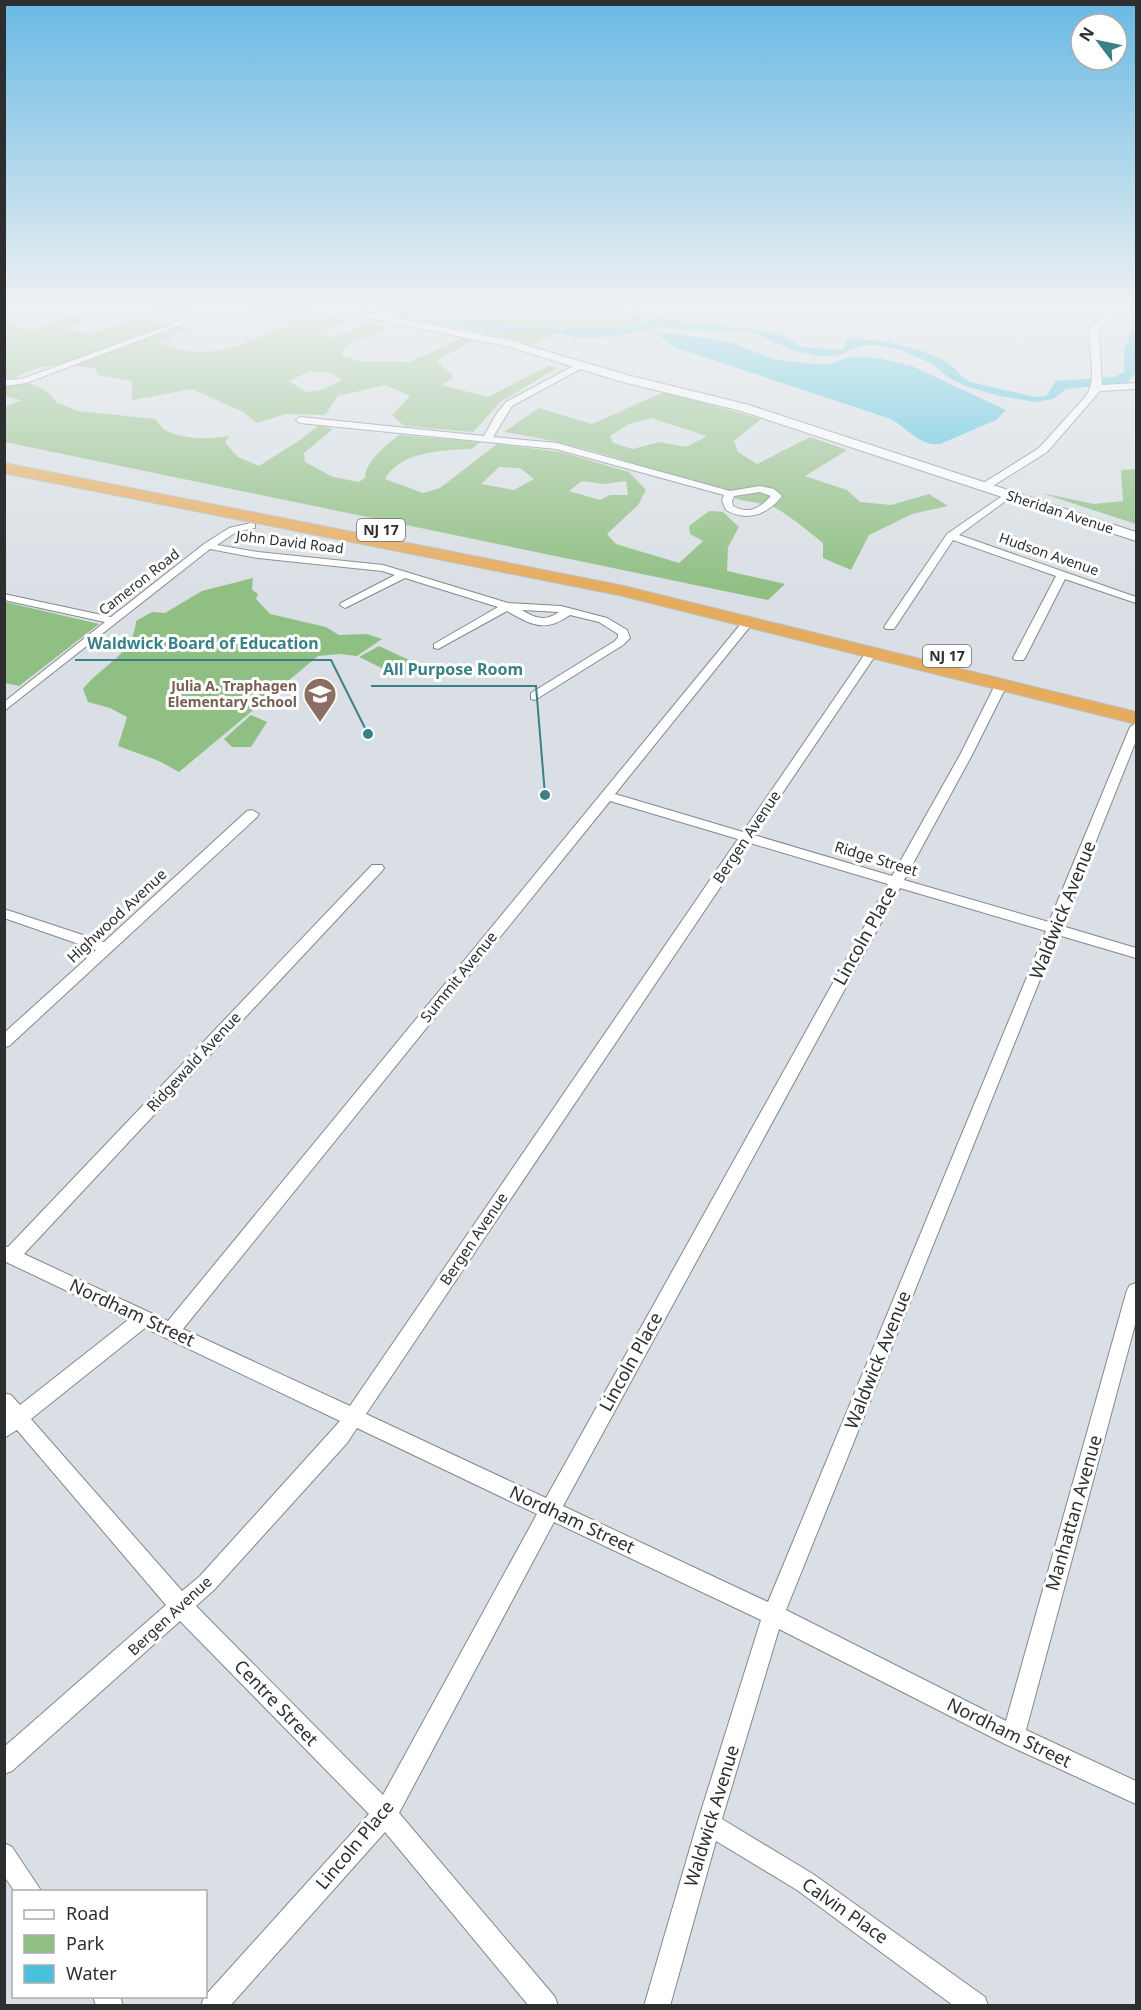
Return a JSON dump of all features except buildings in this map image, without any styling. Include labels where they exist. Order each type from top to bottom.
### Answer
[{"type":"highway","name":"NJ 17","points":[[4,456],[628,580],[1137,702]]},
{"type":"highway","name":"NJ 17","points":[[4,468],[619,590],[1137,718]]},
{"type":"highway","points":[[200,506],[223,522]]},
{"type":"highway","points":[[251,526],[294,525]]},
{"type":"main road","name":"Sheridan Avenue","points":[[710,400],[767,415],[1137,537]]},
{"type":"street","points":[[487,439],[509,404],[517,400]]},
{"type":"street","points":[[984,487],[1043,450],[1083,400]]},
{"type":"street","points":[[300,420],[570,449],[730,494]]},
{"type":"street","points":[[890,627],[951,536],[1008,495]]},
{"type":"street","name":"Cameron Road","points":[[208,546],[223,522]]},
{"type":"street","name":"Cameron Road","points":[[4,708],[208,546],[233,530],[251,526]]},
{"type":"street","name":"Hudson Avenue","points":[[951,536],[1137,600]]},
{"type":"street","name":"John David Road","points":[[208,546],[258,555],[366,565],[405,574],[507,606],[551,607],[568,611],[603,621],[623,632],[624,638],[613,647],[534,696]]},
{"type":"street","points":[[345,605],[405,574]]},
{"type":"street","points":[[1019,658],[1062,574]]},
{"type":"street","points":[[4,597],[113,621]]},
{"type":"street","points":[[438,646],[507,606]]},
{"type":"street","name":"Summit Avenue","points":[[170,1332],[748,622]]},
{"type":"street","name":"Bergen Avenue","points":[[4,1763],[207,1583],[340,1437],[871,653]]},
{"type":"street","name":"Lincoln Place","points":[[213,2006],[385,1814],[894,882],[966,755],[1002,685]]},
{"type":"street","name":"Waldwick Avenue","points":[[657,2006],[709,1824],[773,1615],[1137,727]]},
{"type":"street","name":"Ridge Street","points":[[607,796],[1137,953]]},
{"type":"street","name":"Highwood Avenue","points":[[4,1042],[252,814]]},
{"type":"street","name":"Ridgewald Avenue","points":[[8,1255],[377,868]]},
{"type":"street","points":[[4,913],[106,948]]},
{"type":"street","name":"Nordham Street","points":[[8,1255],[773,1615],[1013,1736],[1137,1793]]},
{"type":"street","name":"Manhattan Avenue","points":[[1013,1736],[1137,1290]]},
{"type":"street","points":[[10,1416],[143,1319]]},
{"type":"street","name":"Centre Street","points":[[10,1416],[182,1607],[385,1814],[546,2006]]},
{"type":"street","name":"Calvin Place","points":[[709,1824],[805,1882],[976,2006]]},
{"type":"street","points":[[4,1855],[29,1890]]},
{"type":"green space","points":[[21,400],[55,400],[78,411],[155,419],[165,430],[180,436],[205,438],[229,436],[225,443],[238,457],[259,466],[319,425],[333,429],[304,453],[305,462],[333,477],[359,482],[365,478],[373,460],[399,435],[480,442],[472,449],[449,450],[412,457],[392,470],[385,479],[423,493],[440,488],[497,444],[561,452],[629,472],[646,490],[638,505],[607,534],[616,544],[679,563],[703,541],[690,534],[689,526],[709,511],[723,512],[739,527],[728,547],[727,571],[785,584],[768,600],[5,442],[5,407]],"holes":[[[499,467],[520,468],[534,479],[514,490],[481,484]],[[582,481],[604,484],[626,481],[628,495],[610,495],[600,500],[569,491]]]},
{"type":"green space","points":[[216,400],[335,400],[325,415],[286,414],[257,423],[243,412]]},
{"type":"green space","points":[[406,400],[504,400],[473,432],[404,426],[392,415]]},
{"type":"green space","points":[[646,400],[692,400],[761,419],[734,441],[738,452],[757,464],[810,437],[847,450],[805,476],[847,490],[860,502],[891,505],[929,494],[948,506],[912,514],[869,535],[851,570],[823,558],[823,543],[774,507],[734,498],[592,451],[504,432],[539,408],[592,424]],"holes":[[[651,418],[707,436],[686,447],[659,442],[633,449],[613,443],[610,436],[629,424]]]},
{"type":"green space","points":[[1136,469],[1136,524],[1041,493],[1094,504],[1123,501],[1121,470]]},
{"type":"green space","points":[[253,578],[252,590],[258,594],[256,599],[270,614],[326,627],[339,635],[367,634],[382,639],[357,656],[340,654],[318,656],[179,772],[159,761],[118,746],[127,717],[110,708],[88,702],[83,689],[124,650],[130,642],[136,621],[152,612],[165,613],[202,591]]},
{"type":"green space","points":[[5,602],[99,624],[19,686],[5,683]]},
{"type":"green space","points":[[379,646],[422,666],[402,678],[359,657]]},
{"type":"green space","points":[[251,715],[267,722],[251,747],[232,747],[224,739]]},
{"type":"water","points":[[833,400],[984,400],[1006,410],[996,420],[940,444],[919,439],[891,419]]},
{"type":"water","points":[[1022,400],[1048,400],[1036,402]]},
{"type":"place","name":"Julia A. Traphagen Elementary School","points":[[320,723]]},
{"type":"place","name":"Waldwick Board of Education","points":[[368,734]]},
{"type":"place","name":"All Purpose Room","points":[[545,795]]}]
